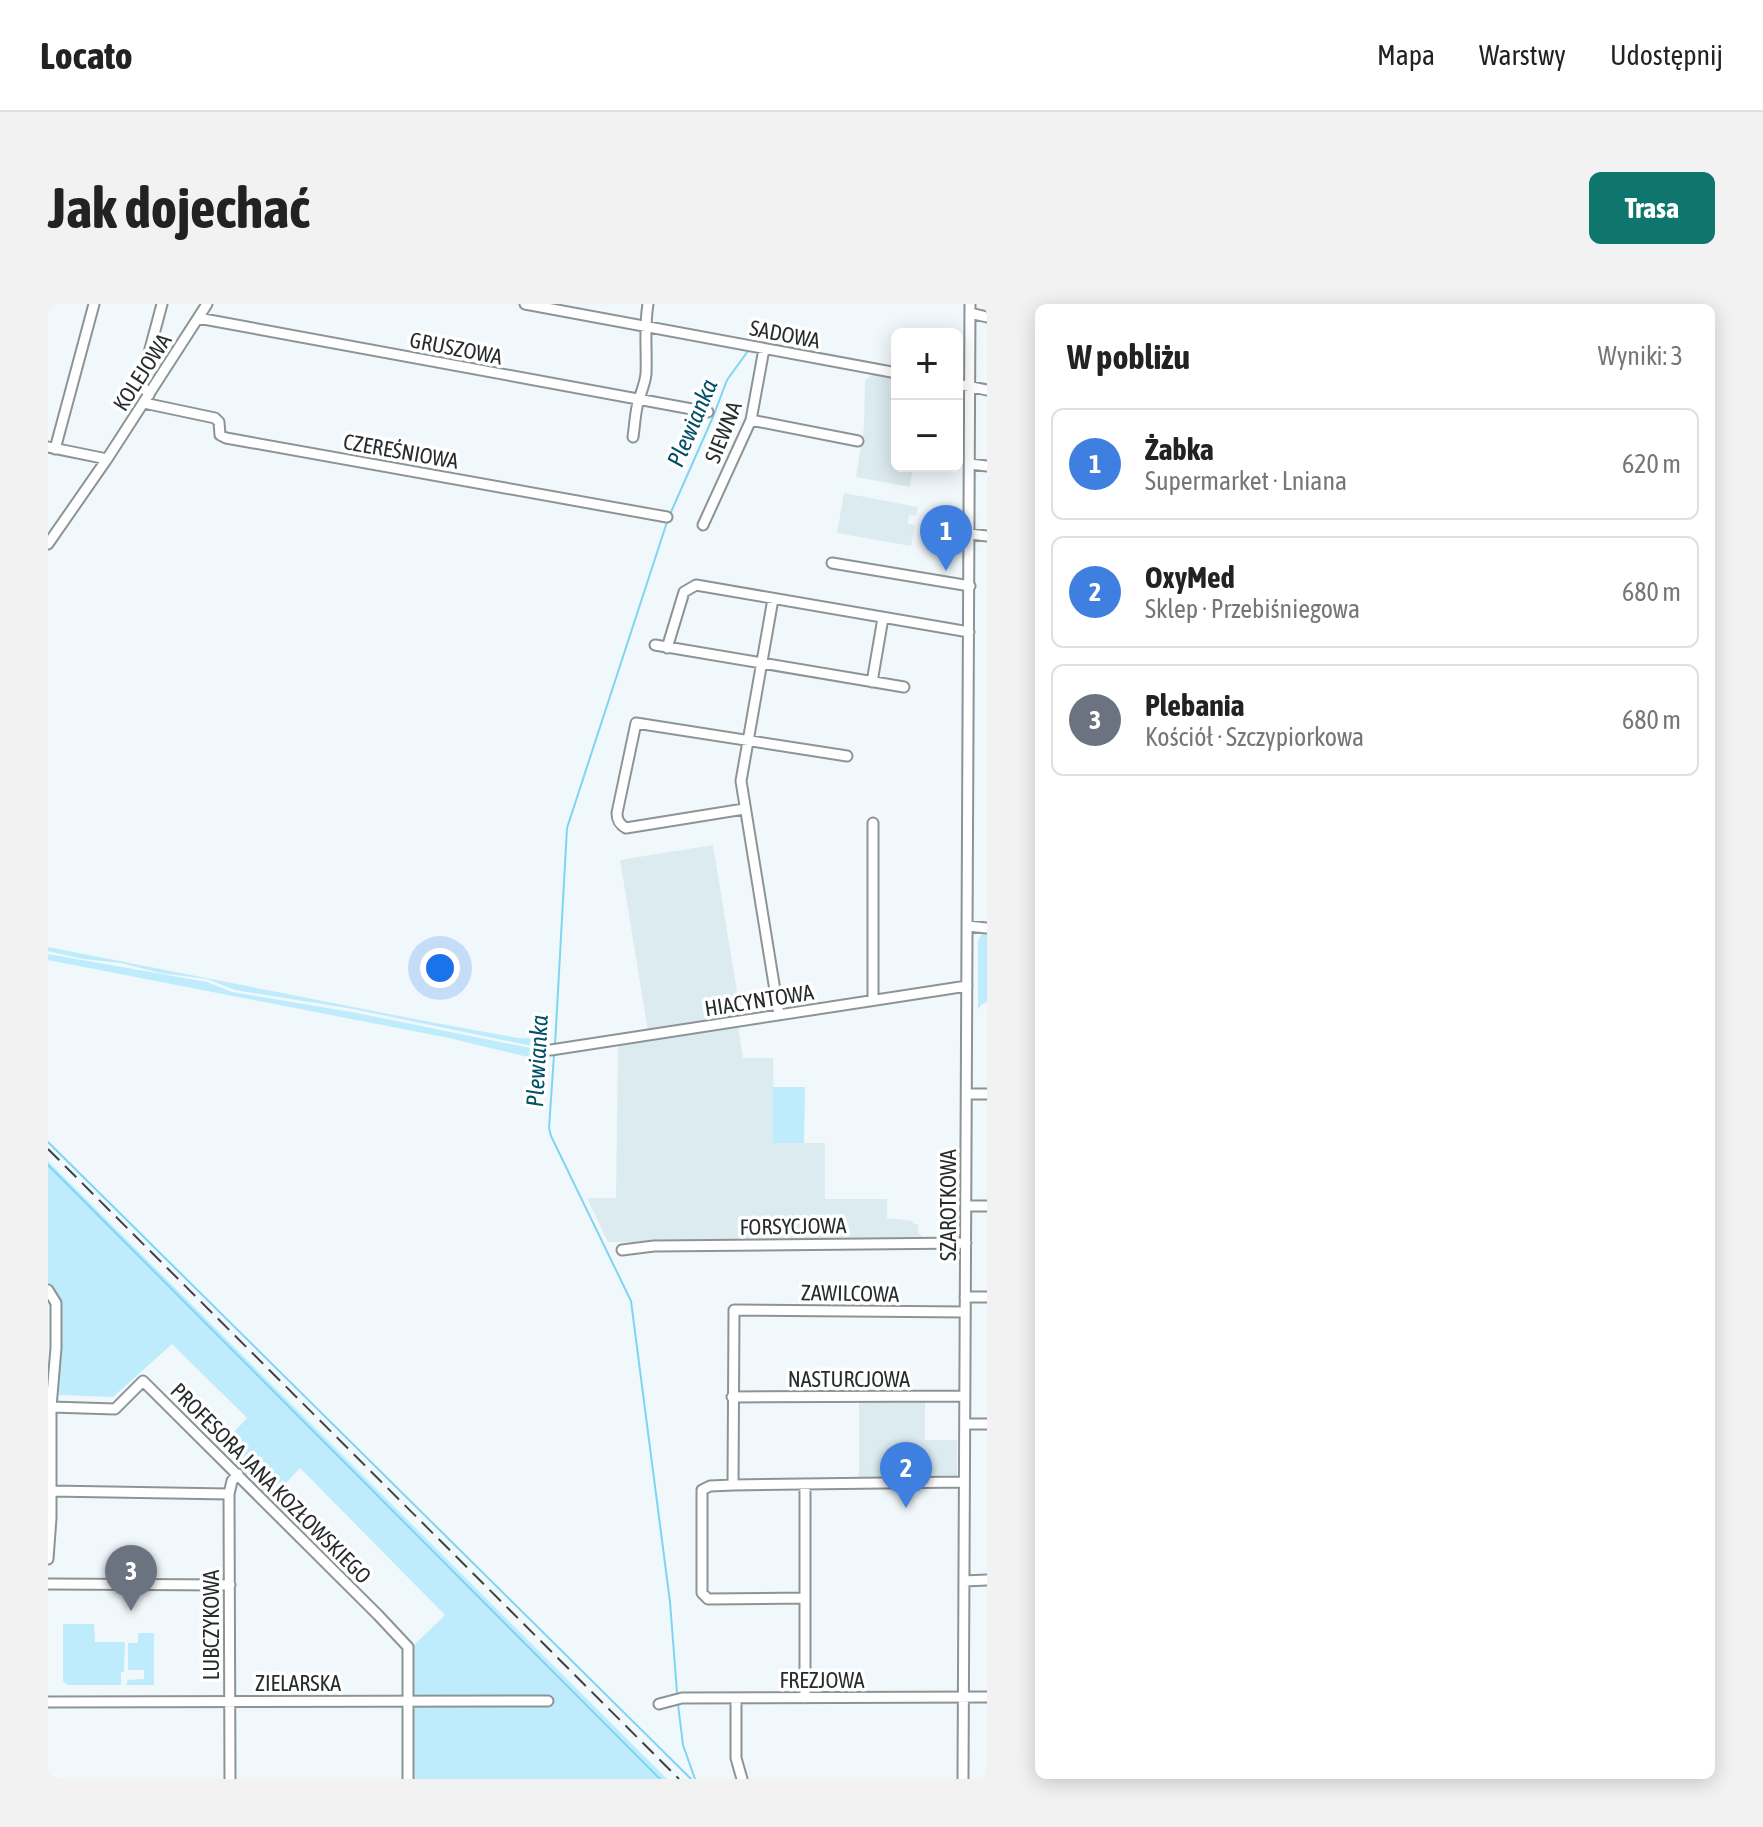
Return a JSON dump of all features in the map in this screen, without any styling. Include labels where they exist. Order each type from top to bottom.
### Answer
[{"type":"street","points":[[94,304],[52,448],[107,459]]},
{"type":"street","points":[[146,399],[142,379],[162,304]]},
{"type":"street","name":"KOLEJOWA","points":[[48,544],[207,304]]},
{"type":"street","name":"SADOWA","points":[[525,304],[891,372]]},
{"type":"street","points":[[633,437],[638,400],[644,386],[648,304]]},
{"type":"street","points":[[970,309],[987,317]]},
{"type":"street","name":"SZAROTKOWA","points":[[963,1779],[970,309]]},
{"type":"street","name":"GRUSZOWA","points":[[198,318],[708,412]]},
{"type":"street","name":"SIEWNA","points":[[703,525],[751,420],[764,349]]},
{"type":"street","points":[[963,385],[987,390]]},
{"type":"street","name":"CZEREŚNIOWA","points":[[146,399],[215,418],[219,422],[218,431],[226,438],[667,517]]},
{"type":"street","points":[[751,420],[858,441]]},
{"type":"street","points":[[970,464],[987,466]]},
{"type":"street","points":[[970,534],[987,536]]},
{"type":"street","points":[[832,563],[970,586]]},
{"type":"street","points":[[667,648],[684,592],[696,585],[969,632]]},
{"type":"street","points":[[773,599],[741,781],[779,1015]]},
{"type":"street","points":[[872,682],[883,618]]},
{"type":"street","points":[[655,645],[904,687]]},
{"type":"street","points":[[744,809],[626,828],[618,821],[617,813],[634,725],[638,722],[847,756]]},
{"type":"street","points":[[873,823],[873,1000]]},
{"type":"street","points":[[967,926],[987,928]]},
{"type":"street","name":"HIACYNTOWA","points":[[554,1050],[967,986]]},
{"type":"street","points":[[967,1094],[987,1094]]},
{"type":"street","points":[[966,1206],[987,1206]]},
{"type":"street","name":"FORSYCJOWA","points":[[622,1250],[654,1246],[966,1243]]},
{"type":"street","points":[[48,1290],[56,1303],[48,1559]]},
{"type":"street","points":[[965,1297],[987,1297]]},
{"type":"street","name":"ZAWILCOWA","points":[[732,1397],[734,1310],[965,1312]]},
{"type":"street","name":"PROFESORA JANA KOZŁOWSKIEGO","points":[[51,1407],[115,1409],[143,1381],[408,1647],[408,1779]]},
{"type":"street","name":"NASTURCJOWA","points":[[732,1397],[965,1396]]},
{"type":"street","points":[[732,1397],[733,1485]]},
{"type":"street","points":[[965,1424],[987,1424]]},
{"type":"street","name":"LUBCZYKOWA","points":[[230,1779],[229,1494],[232,1481],[238,1474]]},
{"type":"street","points":[[805,1598],[708,1599],[702,1593],[702,1490],[710,1486],[851,1481],[964,1482]]},
{"type":"street","points":[[805,1484],[805,1698]]},
{"type":"street","points":[[51,1491],[229,1494]]},
{"type":"street","points":[[964,1581],[987,1580]]},
{"type":"street","points":[[48,1584],[230,1585]]},
{"type":"street","name":"FREZJOWA","points":[[659,1704],[677,1698],[987,1697]]},
{"type":"street","points":[[736,1698],[736,1758],[742,1779]]},
{"type":"street","name":"ZIELARSKA","points":[[48,1702],[548,1701]]},
{"type":"shaded area","points":[[873,374],[891,378],[891,472],[912,472],[910,487],[856,477],[864,427],[865,381]]},
{"type":"shaded area","points":[[844,493],[918,507],[916,516],[909,515],[908,524],[915,525],[911,546],[837,533]]},
{"type":"shaded area","points":[[713,845],[741,1016],[648,1031],[620,860]]},
{"type":"shaded area","points":[[982,933],[987,934],[987,1002],[978,1010],[978,941]]},
{"type":"shaded area","points":[[48,947],[425,1021],[518,1038],[543,1039],[547,1046],[537,1047],[353,1009],[235,990],[207,979],[83,959],[48,951]]},
{"type":"shaded area","points":[[48,954],[207,982],[232,992],[352,1012],[545,1051],[545,1055],[536,1059],[449,1038],[48,960]]},
{"type":"shaded area","points":[[738,1027],[743,1058],[773,1058],[774,1143],[825,1143],[825,1199],[887,1199],[887,1218],[913,1221],[918,1224],[919,1234],[925,1239],[825,1238],[825,1243],[608,1242],[587,1198],[616,1198],[618,1045]]},
{"type":"shaded area","points":[[773,1087],[805,1087],[804,1143],[773,1143]]},
{"type":"shaded area","points":[[48,1161],[667,1779],[413,1779],[413,1646],[445,1615],[300,1468],[271,1499],[220,1447],[247,1418],[172,1344],[113,1397],[59,1395],[60,1298],[48,1283]]},
{"type":"shaded area","points":[[925,1401],[925,1440],[957,1440],[957,1477],[859,1479],[859,1402],[917,1403]]},
{"type":"shaded area","points":[[63,1624],[94,1624],[95,1642],[125,1642],[121,1685],[68,1685],[63,1681]]},
{"type":"shaded area","points":[[138,1633],[154,1633],[154,1685],[126,1685],[128,1680],[144,1679],[144,1670],[128,1670],[128,1643],[138,1643]]},
{"type":"waterway","name":"Plewianka","points":[[671,512],[727,380],[748,351]]},
{"type":"waterway","name":"Plewianka","points":[[555,1045],[567,828],[667,522]]},
{"type":"waterway","name":"Plewianka","points":[[554,1055],[551,1136],[631,1301],[670,1602],[677,1692]]},
{"type":"waterway","points":[[48,1142],[691,1779]]},
{"type":"waterway","points":[[48,1165],[660,1779]]},
{"type":"waterway","name":"Plewianka","points":[[678,1704],[683,1745],[695,1779]]},
{"type":"railway","points":[[48,1149],[679,1779]]},
{"type":"place","name":"Żabka","points":[[946,571]]},
{"type":"place","name":"OxyMed","points":[[906,1508]]},
{"type":"place","name":"Plebania","points":[[131,1611]]}]
